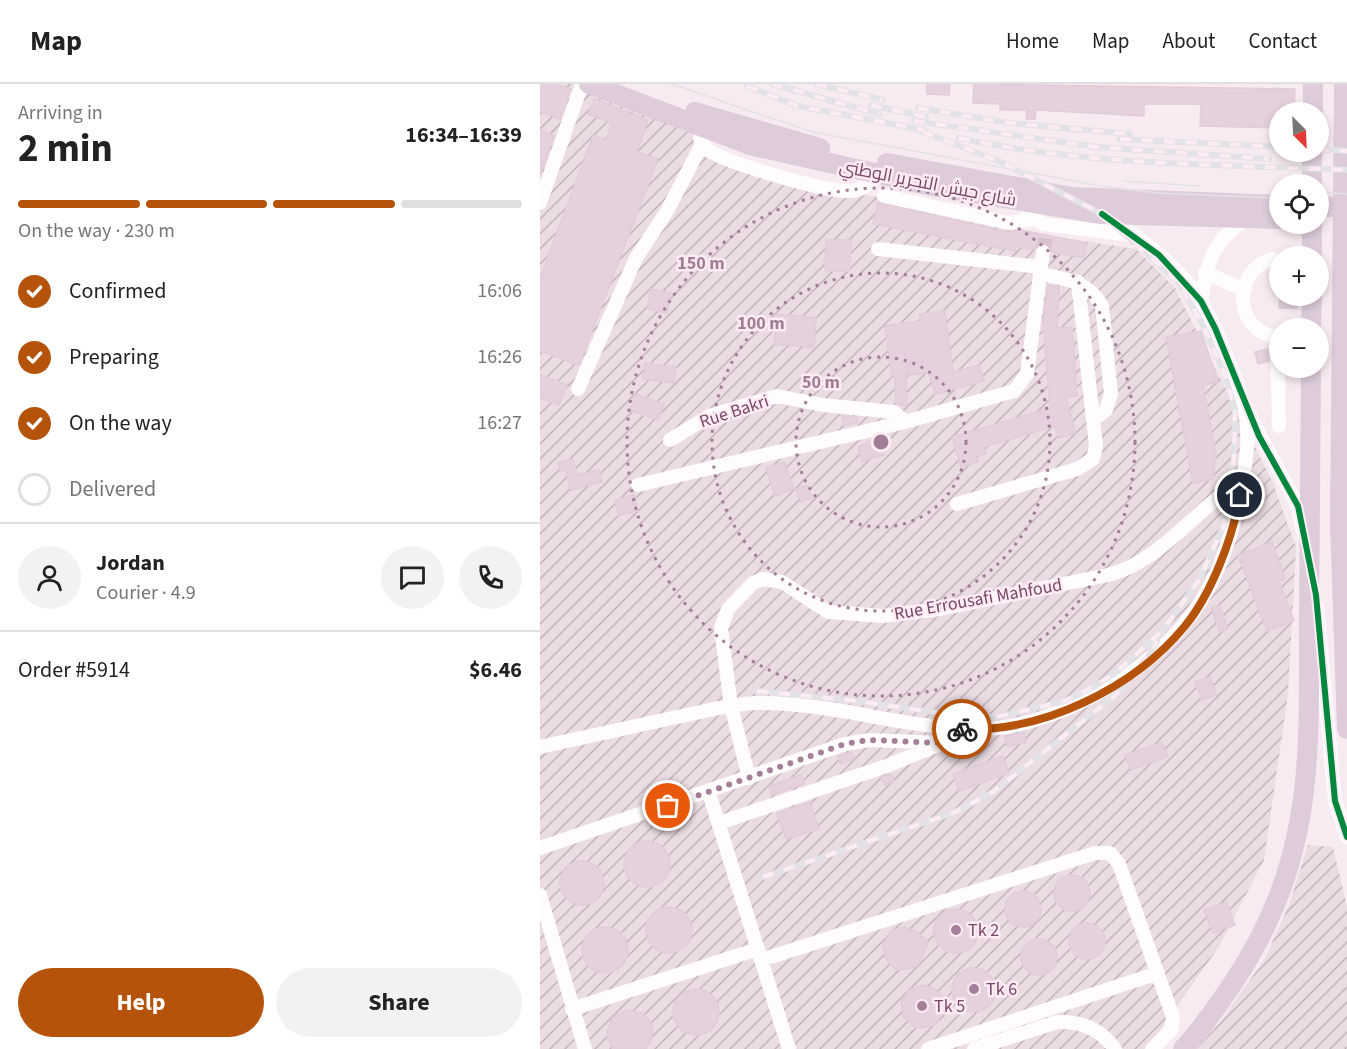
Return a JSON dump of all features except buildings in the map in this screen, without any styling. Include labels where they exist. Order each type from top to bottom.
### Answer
[{"type":"highway","name":"شارع جيش التحرير الوطني","points":[[589,84],[701,136],[1016,202],[1269,219]]},
{"type":"highway","name":"شارع جيش التحرير الوطني","points":[[620,84],[742,127],[839,153],[1037,191],[1095,208],[1269,205]]},
{"type":"highway","points":[[1312,102],[1313,84]]},
{"type":"highway","points":[[1344,84],[1345,223],[1340,524],[1347,729]]},
{"type":"highway","points":[[1329,206],[1347,207]]},
{"type":"highway","points":[[1329,221],[1345,223]]},
{"type":"highway","points":[[1345,223],[1347,249]]},
{"type":"highway","points":[[1183,1049],[1230,987],[1270,918],[1291,867],[1304,799],[1309,757],[1311,378]]},
{"type":"highway","points":[[1173,1049],[1198,1029]]},
{"type":"street","points":[[540,203],[582,84]]},
{"type":"street","points":[[578,389],[636,258],[668,211],[701,136]]},
{"type":"street","points":[[884,196],[1009,223],[1033,219]]},
{"type":"street","points":[[1016,202],[1047,230],[1135,235]]},
{"type":"street","points":[[1095,208],[1135,235],[1159,255],[1201,301],[1215,328],[1247,409],[1298,506],[1316,595],[1335,801],[1347,837]]},
{"type":"street","points":[[1201,301],[1206,273],[1221,240],[1228,230],[1246,219]]},
{"type":"street","points":[[878,249],[1040,271],[1078,282],[1096,296],[1104,318],[1111,394],[1106,410],[1093,421]]},
{"type":"street","points":[[638,485],[905,422],[1008,394],[1020,387],[1029,367],[1042,252]]},
{"type":"street","points":[[1269,261],[1253,269],[1245,282],[1248,322],[1260,333],[1269,335]]},
{"type":"street","points":[[1206,273],[1245,290]]},
{"type":"street","points":[[957,504],[1083,467],[1095,453],[1078,282]]},
{"type":"street","points":[[1278,378],[1279,426]]},
{"type":"street","name":"Rue Bakri","points":[[669,440],[709,416],[777,396],[822,405],[894,412],[905,422]]},
{"type":"street","points":[[540,747],[730,706],[754,703],[804,705],[958,728],[988,729],[1023,722],[1077,705],[1125,679],[1158,653],[1186,625],[1220,563],[1238,512],[1243,479],[1247,409]]},
{"type":"street","name":"Rue Errousafi Mahfoud","points":[[749,778],[730,706],[721,628],[728,609],[753,583],[763,579],[782,582],[828,612],[842,615],[883,616],[940,609],[1108,575],[1139,564],[1204,506],[1243,479]]},
{"type":"street","points":[[719,823],[889,765],[952,738],[958,728]]},
{"type":"street","points":[[540,848],[857,742],[882,740],[942,743]]},
{"type":"street","points":[[709,793],[789,1049]]},
{"type":"street","points":[[572,1009],[1102,851],[1110,853],[1119,864],[1174,1023],[1165,1037],[1152,1049]]},
{"type":"street","points":[[540,895],[585,1049]]},
{"type":"street","points":[[928,1049],[1158,973]]},
{"type":"street","points":[[974,1049],[1057,1023],[1069,1022],[1098,1031],[1115,1049]]},
{"type":"shaded area","points":[[540,84],[587,84],[689,122],[708,151],[868,195],[1050,236],[1136,249],[1175,288],[1273,483],[1296,547],[1288,694],[1264,860],[1218,948],[1147,1049],[540,1049]]},
{"type":"shaded area","points":[[1308,845],[1333,847],[1347,907],[1347,1049],[1196,1049],[1221,1021],[1264,960],[1289,905]]},
{"type":"tunnel","points":[[1043,252],[1046,235]]},
{"type":"tram line","points":[[671,84],[813,132],[1101,186],[1157,193],[1269,198]]},
{"type":"tram line","points":[[1124,181],[1199,186]]},
{"type":"tram line","points":[[1329,193],[1347,194]]},
{"type":"railway","points":[[772,84],[879,114]]},
{"type":"railway","points":[[816,84],[883,100]]},
{"type":"railway","points":[[747,86],[797,106],[924,130]]},
{"type":"railway","points":[[871,105],[926,117]]},
{"type":"railway","points":[[918,108],[1009,123],[1130,134]]},
{"type":"railway","points":[[914,121],[1097,147],[1269,159]]},
{"type":"railway","points":[[757,691],[857,701],[960,716],[997,717],[1065,701],[1118,671],[1163,630],[1199,580],[1224,525],[1234,458],[1235,409],[1224,373],[1204,327],[1178,282],[1102,214],[1001,162],[916,129]]},
{"type":"railway","points":[[959,138],[1055,154],[1104,159],[1347,170]]},
{"type":"railway","points":[[1120,139],[1269,146]]},
{"type":"railway","points":[[1329,150],[1347,151]]},
{"type":"railway","points":[[763,877],[953,813],[993,792],[1117,694],[1148,657],[1157,641]]},
{"type":"cycle path","points":[[1102,214],[1159,255],[1201,301],[1215,328],[1259,436],[1298,506],[1316,595],[1335,801],[1347,837]]},
{"type":"way so far","points":[[668,806],[845,744],[869,740],[919,744],[942,743],[952,738],[958,728],[962,729]]},
{"type":"place","name":"Tk 2","points":[[956,930]]},
{"type":"place","name":"Tk 6","points":[[974,989]]},
{"type":"place","name":"Tk 5","points":[[922,1006]]},
{"type":"route","points":[[962,729],[988,729],[1052,714],[1077,705],[1143,667],[1186,625],[1197,608],[1231,536],[1240,495]]}]
